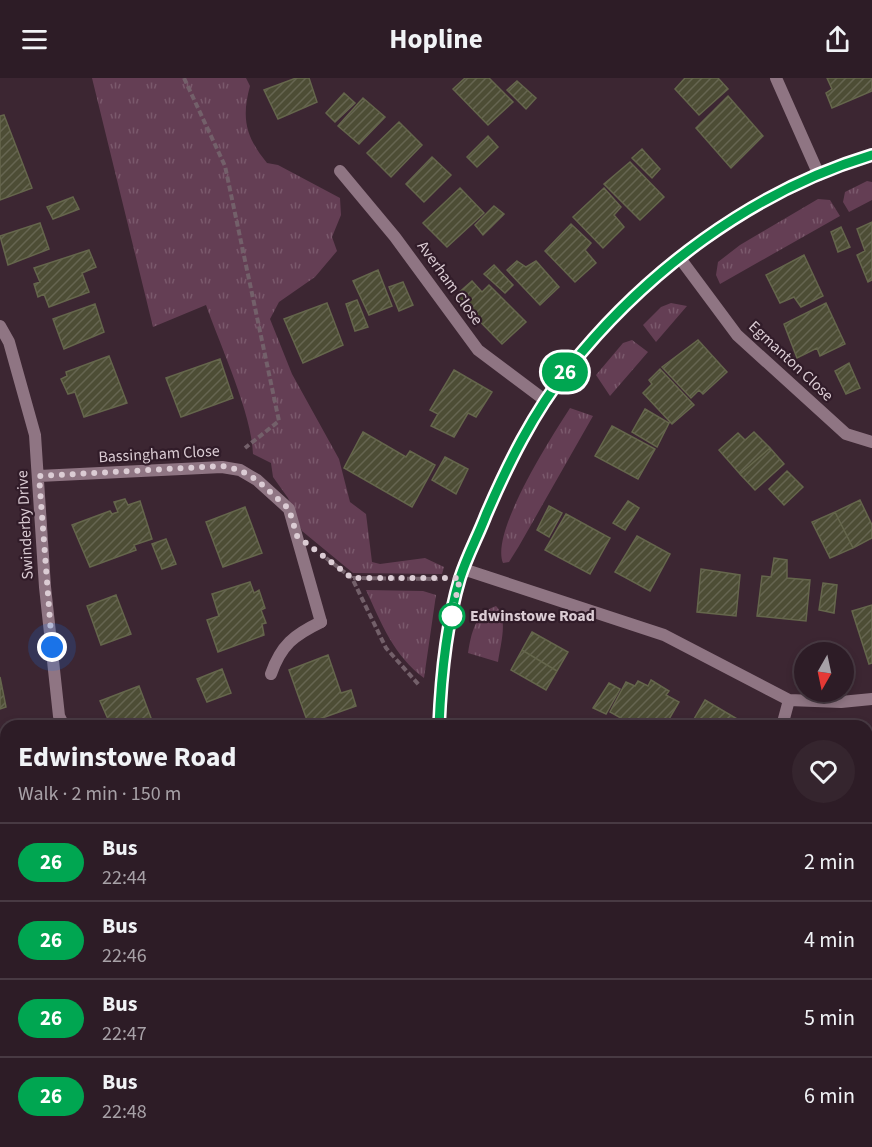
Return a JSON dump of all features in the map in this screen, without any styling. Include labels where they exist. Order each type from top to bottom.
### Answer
[{"type":"street","points":[[776,78],[819,175]]},
{"type":"street","points":[[440,720],[440,697],[448,638],[462,574],[507,468],[546,400],[589,344],[632,299],[680,257],[745,212],[819,175],[872,155]]},
{"type":"street","name":"Averham Close","points":[[340,171],[395,237],[478,350],[546,400]]},
{"type":"street","name":"Egmanton Close","points":[[680,257],[746,343],[846,434],[872,442]]},
{"type":"street","name":"Swinderby Drive","points":[[0,326],[9,342],[35,435],[46,598],[61,720]]},
{"type":"street","name":"Bassingham Close","points":[[39,476],[222,466],[240,470],[273,495],[289,509],[321,622],[299,633],[278,654],[271,674]]},
{"type":"street","points":[[462,574],[664,635],[789,700],[841,702],[872,699]]},
{"type":"street","points":[[784,720],[789,700]]},
{"type":"path","points":[[184,78],[225,166],[279,421],[222,466]]},
{"type":"path","points":[[297,536],[352,578],[386,648],[419,684],[440,697]]},
{"type":"path","points":[[352,578],[462,574]]},
{"type":"green space","points":[[92,78],[246,78],[250,86],[246,108],[247,127],[254,145],[267,163],[278,165],[340,198],[341,215],[332,237],[337,251],[315,277],[279,302],[270,319],[292,374],[339,459],[350,502],[366,514],[372,562],[380,564],[425,558],[444,567],[442,574],[353,573],[302,531],[288,498],[273,477],[271,463],[253,454],[247,419],[206,305],[153,327]]},
{"type":"green space","points":[[867,181],[872,182],[872,200],[849,212],[843,202],[845,192]]},
{"type":"green space","points":[[818,199],[830,200],[840,216],[720,284],[716,275],[718,262],[740,245]]},
{"type":"green space","points":[[671,303],[687,306],[656,342],[643,325],[661,307]]},
{"type":"green space","points":[[632,340],[648,352],[610,396],[596,375],[623,343]]},
{"type":"green space","points":[[570,408],[593,416],[519,546],[509,562],[503,563],[501,549],[505,530],[514,508],[537,461]]},
{"type":"green space","points":[[366,590],[423,591],[436,595],[424,678],[404,660],[396,649]]},
{"type":"green space","points":[[496,606],[500,611],[503,625],[498,662],[468,653],[475,625],[483,614]]},
{"type":"building","points":[[296,78],[309,78],[317,102],[278,119],[264,90]]},
{"type":"building","points":[[465,78],[489,78],[513,102],[488,125],[453,89]]},
{"type":"building","points":[[685,78],[718,78],[728,89],[699,115],[675,89]]},
{"type":"building","points":[[827,78],[872,78],[872,91],[832,108],[826,93],[832,89]]},
{"type":"building","points":[[517,81],[536,98],[526,109],[507,90]]},
{"type":"building","points":[[344,93],[355,103],[335,122],[326,113]]},
{"type":"building","points":[[728,96],[763,136],[731,168],[696,128]]},
{"type":"building","points":[[363,98],[385,117],[359,144],[338,126]]},
{"type":"building","points":[[4,115],[32,188],[0,200],[0,116]]},
{"type":"building","points":[[399,122],[422,145],[391,177],[367,153]]},
{"type":"building","points":[[488,136],[498,147],[477,167],[467,157]]},
{"type":"building","points":[[642,149],[660,169],[652,178],[632,158]]},
{"type":"building","points":[[432,157],[451,175],[424,202],[406,184]]},
{"type":"building","points":[[630,162],[664,197],[640,220],[604,184]]},
{"type":"building","points":[[460,188],[484,213],[447,247],[423,223]]},
{"type":"building","points":[[604,188],[621,207],[614,215],[624,227],[603,248],[573,217]]},
{"type":"building","points":[[73,197],[79,209],[53,219],[47,207]]},
{"type":"building","points":[[494,206],[504,214],[483,235],[475,225]]},
{"type":"building","points":[[872,222],[872,280],[868,282],[857,255],[865,251],[857,229]]},
{"type":"building","points":[[40,223],[49,249],[8,265],[0,236]]},
{"type":"building","points":[[571,224],[591,243],[585,250],[596,263],[575,282],[545,251]]},
{"type":"building","points":[[841,227],[850,247],[838,252],[831,232]]},
{"type":"building","points":[[89,250],[96,267],[82,273],[89,292],[49,307],[44,294],[38,297],[34,284],[40,282],[34,268]]},
{"type":"building","points":[[804,255],[823,296],[801,307],[794,297],[780,303],[766,275]]},
{"type":"building","points":[[517,261],[526,267],[536,261],[559,287],[540,305],[507,270]]},
{"type":"building","points":[[494,265],[513,285],[505,293],[484,274]]},
{"type":"building","points":[[378,270],[392,306],[369,315],[353,281]]},
{"type":"building","points":[[472,281],[482,292],[489,285],[526,322],[502,344],[455,296]]},
{"type":"building","points":[[403,282],[413,305],[399,311],[389,287]]},
{"type":"building","points":[[357,300],[368,327],[355,331],[346,304]]},
{"type":"building","points":[[327,303],[343,345],[303,363],[284,319]]},
{"type":"building","points":[[826,303],[845,344],[820,356],[817,348],[797,358],[784,324]]},
{"type":"building","points":[[95,304],[104,332],[64,349],[53,319]]},
{"type":"building","points":[[698,340],[727,372],[703,394],[699,390],[691,398],[662,367]]},
{"type":"building","points":[[109,356],[127,403],[84,417],[75,392],[68,394],[61,379],[67,376],[66,372]]},
{"type":"building","points":[[220,359],[233,398],[181,417],[166,378]]},
{"type":"building","points":[[849,363],[860,388],[846,394],[835,371]]},
{"type":"building","points":[[660,369],[694,405],[672,424],[643,393],[652,384],[649,380]]},
{"type":"building","points":[[454,370],[492,392],[476,417],[468,413],[454,437],[431,426],[438,414],[430,410]]},
{"type":"building","points":[[645,409],[669,423],[657,447],[632,432]]},
{"type":"building","points":[[612,426],[655,449],[638,479],[595,456]]},
{"type":"building","points":[[363,432],[406,457],[410,451],[435,465],[412,507],[344,468]]},
{"type":"building","points":[[754,432],[770,448],[740,474],[719,450],[738,433],[745,440]]},
{"type":"building","points":[[770,448],[784,464],[755,490],[740,474]]},
{"type":"building","points":[[445,457],[468,469],[456,494],[432,480]]},
{"type":"building","points":[[787,471],[803,487],[784,505],[769,489]]},
{"type":"building","points":[[125,499],[128,505],[140,501],[152,539],[134,545],[136,550],[90,567],[72,525],[110,511],[112,514],[118,512],[114,502]]},
{"type":"building","points":[[860,500],[872,525],[872,538],[853,548],[835,512]]},
{"type":"building","points":[[628,501],[639,508],[625,530],[613,523]]},
{"type":"building","points":[[549,506],[562,513],[549,537],[537,530]]},
{"type":"building","points":[[245,507],[262,553],[223,567],[206,522]]},
{"type":"building","points":[[835,512],[853,548],[830,558],[812,522]]},
{"type":"building","points":[[566,514],[610,538],[590,574],[545,550]]},
{"type":"building","points":[[637,536],[670,554],[650,591],[615,572]]},
{"type":"building","points":[[166,539],[176,564],[162,569],[152,544]]},
{"type":"building","points":[[774,558],[787,560],[787,578],[810,580],[806,621],[757,616],[762,576],[771,577]]},
{"type":"building","points":[[701,569],[740,575],[736,616],[697,612]]},
{"type":"building","points":[[250,582],[254,593],[259,590],[265,608],[261,610],[266,623],[262,624],[264,635],[218,652],[207,620],[219,616],[212,594]]},
{"type":"building","points":[[823,583],[837,585],[834,613],[819,610]]},
{"type":"building","points":[[116,595],[131,634],[101,645],[87,606]]},
{"type":"building","points":[[872,605],[872,663],[869,664],[852,611]]},
{"type":"building","points":[[532,632],[568,652],[557,671],[522,650]]},
{"type":"building","points":[[522,650],[557,671],[546,690],[511,670]]},
{"type":"building","points":[[328,655],[341,693],[351,690],[356,706],[316,720],[307,720],[289,670]]},
{"type":"building","points":[[222,669],[231,693],[207,702],[197,679]]},
{"type":"building","points":[[0,677],[6,707],[0,709]]},
{"type":"building","points":[[651,680],[669,691],[666,695],[679,702],[668,720],[624,720],[610,712],[626,682],[635,686],[638,681],[648,686]]},
{"type":"building","points":[[609,683],[620,689],[606,714],[593,708]]},
{"type":"building","points":[[139,686],[152,720],[108,720],[100,701]]},
{"type":"building","points":[[705,700],[739,720],[693,720]]},
{"type":"bus line","name":"26","points":[[439,720],[448,638],[460,578],[507,468],[528,428],[567,370],[632,299],[680,257],[759,204],[819,175],[872,155]]},
{"type":"place","name":"Edwinstowe Road","points":[[452,616]]},
{"type":"route","points":[[52,647],[45,587],[39,476],[130,473],[222,466],[240,470],[257,480],[289,509],[297,536],[352,578],[460,578],[452,618],[452,616]]}]
